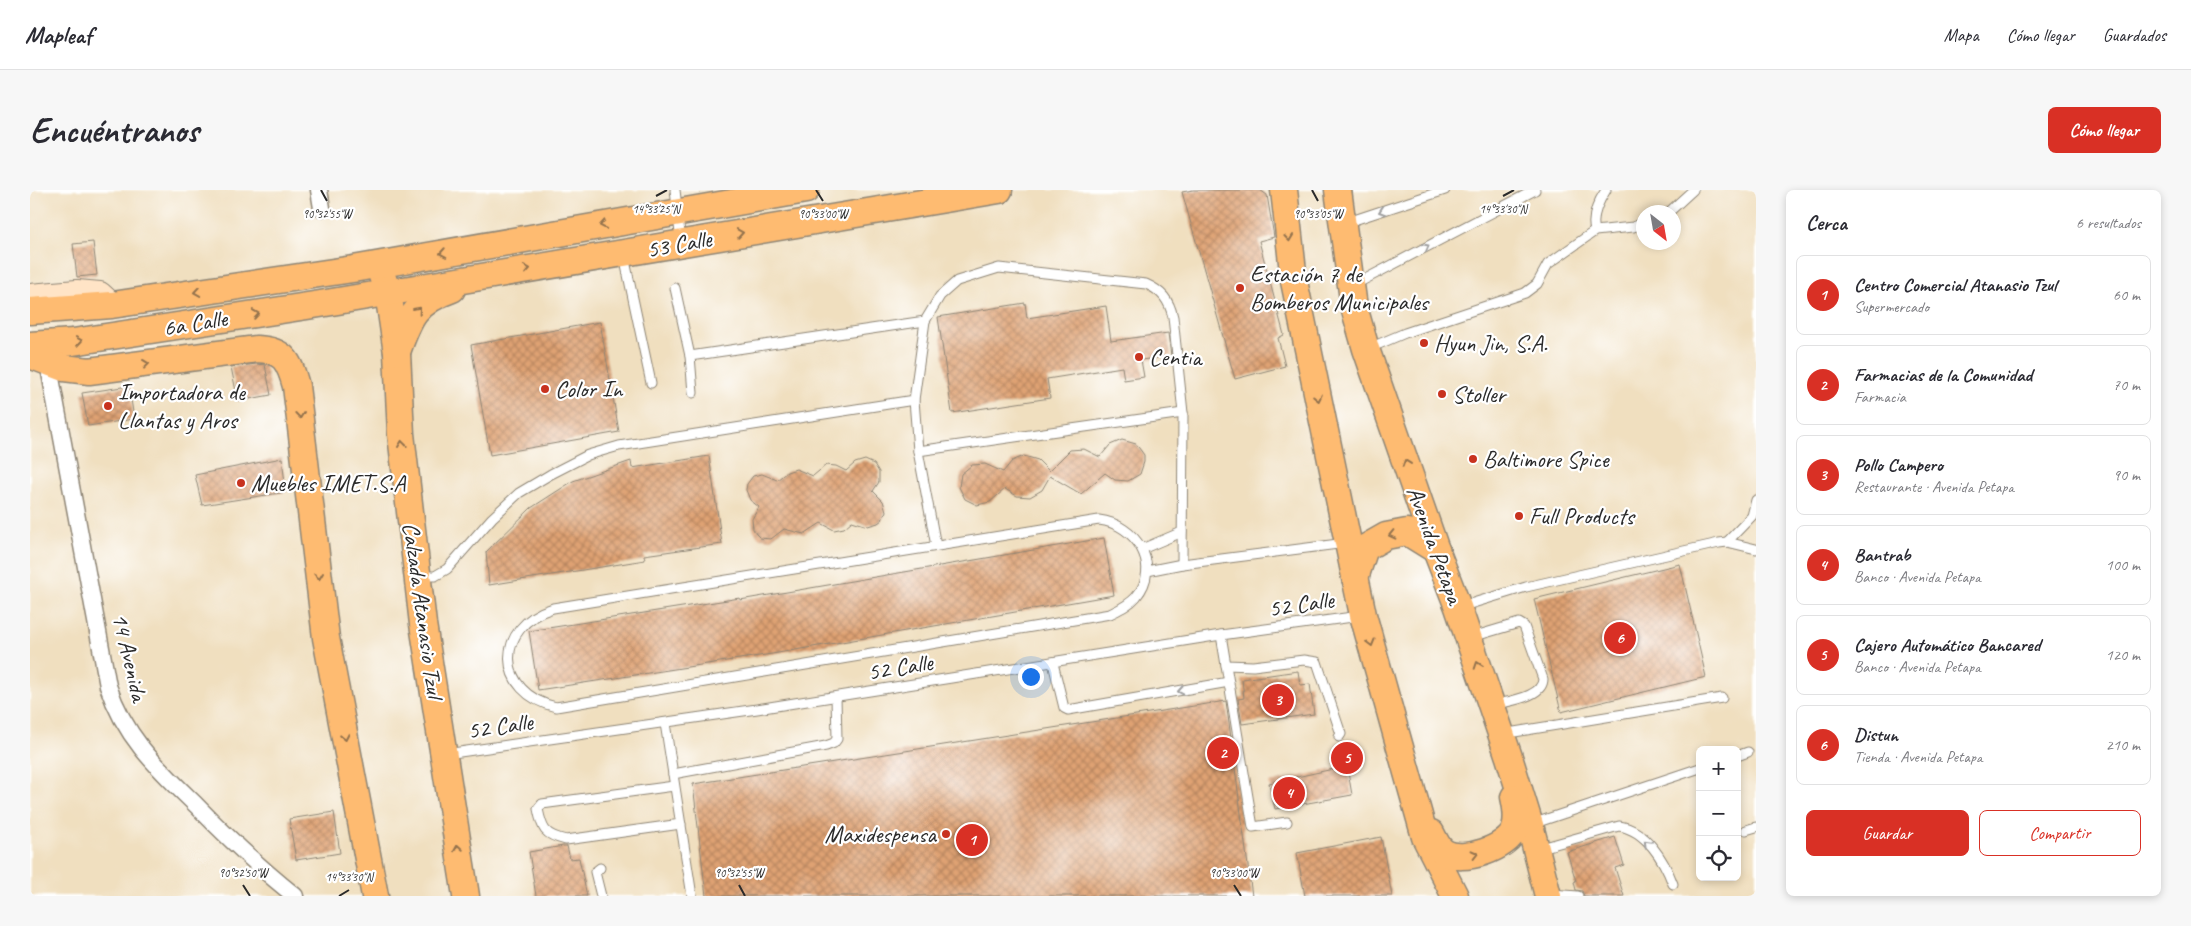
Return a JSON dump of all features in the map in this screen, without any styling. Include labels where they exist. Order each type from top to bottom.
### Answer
[{"type":"main road","name":"53 Calle","points":[[365,267],[677,201],[806,190]]},
{"type":"main road","name":"53 Calle","points":[[358,297],[624,253],[916,200],[999,190]]},
{"type":"main road","points":[[1284,190],[1294,281],[1363,615],[1425,837],[1455,896]]},
{"type":"main road","name":"Avenida Petapa","points":[[1338,190],[1354,307],[1366,349],[1492,706],[1533,837],[1547,895]]},
{"type":"main road","name":"6a Calle","points":[[30,311],[112,305],[365,267]]},
{"type":"main road","name":"Calzada Atanasio Tzul","points":[[365,267],[388,292],[397,353],[401,434],[418,576],[443,754],[466,896]]},
{"type":"main road","points":[[397,353],[405,330],[418,307],[440,293],[496,274]]},
{"type":"main road","points":[[30,296],[77,292],[100,294],[112,305]]},
{"type":"main road","name":"6a Calle","points":[[36,354],[73,342],[358,297]]},
{"type":"main road","points":[[36,354],[75,370],[89,372],[257,349],[272,350],[282,356],[291,367],[296,386],[326,638],[375,896]]},
{"type":"main road","points":[[1355,578],[1365,548],[1386,536],[1407,532],[1436,550]]},
{"type":"main road","points":[[1412,792],[1434,838],[1444,852],[1462,858],[1486,852],[1505,841],[1515,828],[1516,811],[1505,746]]},
{"type":"main road","points":[[1425,837],[1426,865],[1435,896]]},
{"type":"street","points":[[319,190],[322,208]]},
{"type":"street","name":"14 Avenida","points":[[36,354],[108,686],[116,709],[127,730],[146,756],[236,845],[295,896]]},
{"type":"lane","points":[[1342,224],[1445,190]]},
{"type":"lane","points":[[1352,286],[1536,190]]},
{"type":"lane","points":[[1595,231],[1592,221],[1606,190]]},
{"type":"lane","points":[[1677,205],[1693,190]]},
{"type":"lane","points":[[677,201],[681,243]]},
{"type":"lane","points":[[1366,349],[1406,333],[1524,293],[1537,284],[1548,264],[1595,231],[1636,226]]},
{"type":"lane","points":[[624,253],[651,383]]},
{"type":"lane","points":[[936,546],[918,450],[914,400],[925,321],[940,296],[957,281],[999,268],[1146,284],[1165,296],[1170,306],[1183,413],[1182,564]]},
{"type":"lane","points":[[675,288],[690,356],[694,393]]},
{"type":"lane","points":[[690,356],[925,321]]},
{"type":"lane","points":[[418,576],[435,576],[447,569],[492,518],[520,493],[551,474],[588,456],[619,446],[914,400]]},
{"type":"lane","points":[[918,450],[1183,413]]},
{"type":"lane","points":[[1727,542],[1754,520],[1756,500]]},
{"type":"lane","points":[[1099,520],[1122,526],[1133,536],[1142,549],[1147,571],[1145,581],[1137,596],[1125,607],[1110,614],[572,706],[556,708],[533,700],[516,683],[510,668],[510,652],[514,636],[524,623],[537,613],[553,608],[936,546],[1099,520]]},
{"type":"lane","points":[[1142,549],[1182,532]]},
{"type":"lane","points":[[1458,607],[1526,587],[1727,542],[1756,549]]},
{"type":"lane","points":[[1147,571],[1182,564],[1348,543]]},
{"type":"lane","name":"52 Calle","points":[[443,754],[665,723],[1221,635],[1363,615]]},
{"type":"lane","points":[[1469,638],[1520,623],[1524,626],[1543,679],[1543,686],[1527,696],[1492,706]]},
{"type":"lane","points":[[1221,635],[1253,827],[1286,822]]},
{"type":"lane","points":[[1226,665],[1253,666],[1304,660],[1317,662],[1341,734],[1339,737]]},
{"type":"lane","points":[[1053,663],[1061,701],[1064,708],[1068,710],[1229,682]]},
{"type":"lane","points":[[673,774],[834,743],[837,739],[836,697]]},
{"type":"lane","points":[[1505,746],[1722,698]]},
{"type":"lane","points":[[665,723],[692,896]]},
{"type":"lane","points":[[1741,755],[1748,752]]},
{"type":"lane","points":[[1533,837],[1696,770]]},
{"type":"lane","points":[[674,786],[542,804],[538,809],[544,830],[557,838],[566,840],[681,824]]},
{"type":"lane","points":[[1533,837],[1619,826],[1627,827],[1649,843],[1668,872],[1673,884]]},
{"type":"lane","points":[[1746,830],[1756,827]]},
{"type":"lane","points":[[600,868],[595,872],[601,896]]},
{"type":"lane","points":[[1547,895],[1578,896]]},
{"type":"building","name":"Estación 7 de Bomberos Municipales","points":[[1193,190],[1260,190],[1267,195],[1274,237],[1259,241],[1284,335],[1278,338],[1285,366],[1235,379],[1182,192]]},
{"type":"building","points":[[93,242],[97,275],[77,277],[73,244]]},
{"type":"building","points":[[1025,303],[1027,318],[1106,306],[1111,341],[1168,333],[1171,356],[1141,360],[1144,377],[1124,380],[1122,367],[1047,379],[1050,398],[952,413],[938,317]]},
{"type":"building","name":"Color In","points":[[600,322],[619,432],[490,455],[471,345]]},
{"type":"building","points":[[265,365],[271,395],[238,401],[231,367]]},
{"type":"building","name":"Importadora de Llantas y Aros","points":[[129,386],[134,419],[88,426],[82,393]]},
{"type":"building","points":[[1122,440],[1136,444],[1144,455],[1140,474],[1128,481],[1115,480],[1105,473],[1081,494],[1050,476],[1042,490],[1030,497],[1017,496],[1005,489],[990,502],[977,505],[965,499],[959,487],[961,474],[972,465],[985,464],[1003,472],[1012,461],[1024,456],[1038,460],[1049,471],[1070,450],[1084,449],[1100,457],[1110,445]]},
{"type":"building","points":[[709,456],[722,544],[644,555],[645,560],[489,585],[486,552],[531,508],[573,481],[631,461],[632,468]]},
{"type":"building","name":"Muebles IMET.S.A","points":[[282,458],[286,492],[202,505],[195,475]]},
{"type":"building","points":[[865,460],[874,464],[879,472],[879,482],[873,491],[883,501],[886,511],[882,520],[878,523],[868,526],[852,521],[844,528],[834,530],[821,523],[804,534],[784,529],[771,539],[760,538],[756,534],[753,529],[752,519],[759,507],[750,500],[746,490],[747,484],[753,476],[762,474],[777,480],[787,472],[796,469],[813,476],[826,465],[836,466],[846,471],[855,463]]},
{"type":"building","points":[[1104,538],[1114,595],[772,654],[538,690],[529,631],[740,598],[740,600]]},
{"type":"building","points":[[1680,564],[1706,677],[1561,712],[1534,599]]},
{"type":"building","points":[[1298,671],[1300,685],[1310,684],[1314,714],[1242,724],[1238,699],[1244,698],[1242,679]]},
{"type":"building","points":[[1226,701],[1252,896],[706,896],[693,784]]},
{"type":"building","points":[[1347,766],[1352,795],[1275,809],[1269,783]]},
{"type":"building","points":[[334,812],[340,853],[296,860],[289,819]]},
{"type":"building","points":[[1381,837],[1392,896],[1305,896],[1297,853]]},
{"type":"building","points":[[1615,837],[1624,865],[1615,868],[1624,896],[1584,896],[1582,891],[1576,890],[1574,882],[1576,881],[1567,852]]},
{"type":"building","points":[[567,846],[570,859],[579,858],[587,896],[536,896],[529,852]]},
{"type":"place","name":"Estación 7 de Bomberos Municipales","points":[[1240,288]]},
{"type":"place","name":"Hyun Jin, S.A.","points":[[1424,343]]},
{"type":"place","name":"Centia","points":[[1139,357]]},
{"type":"place","name":"Color In","points":[[545,389]]},
{"type":"place","name":"Stoller","points":[[1442,394]]},
{"type":"place","name":"Importadora de Llantas y Aros","points":[[108,406]]},
{"type":"place","name":"Baltimore Spice","points":[[1473,459]]},
{"type":"place","name":"Muebles IMET.S.A","points":[[241,483]]},
{"type":"place","name":"Full Products","points":[[1519,516]]},
{"type":"place","name":"Distun","points":[[1620,638]]},
{"type":"place","name":"Pollo Campero","points":[[1278,700]]},
{"type":"place","name":"Farmacias de la Comunidad","points":[[1223,753]]},
{"type":"place","name":"Cajero Automático Bancared","points":[[1347,758]]},
{"type":"place","name":"Bantrab","points":[[1289,793]]},
{"type":"place","name":"Maxidespensa","points":[[946,834]]},
{"type":"place","name":"Centro Comercial Atanasio Tzul","points":[[972,840]]}]
